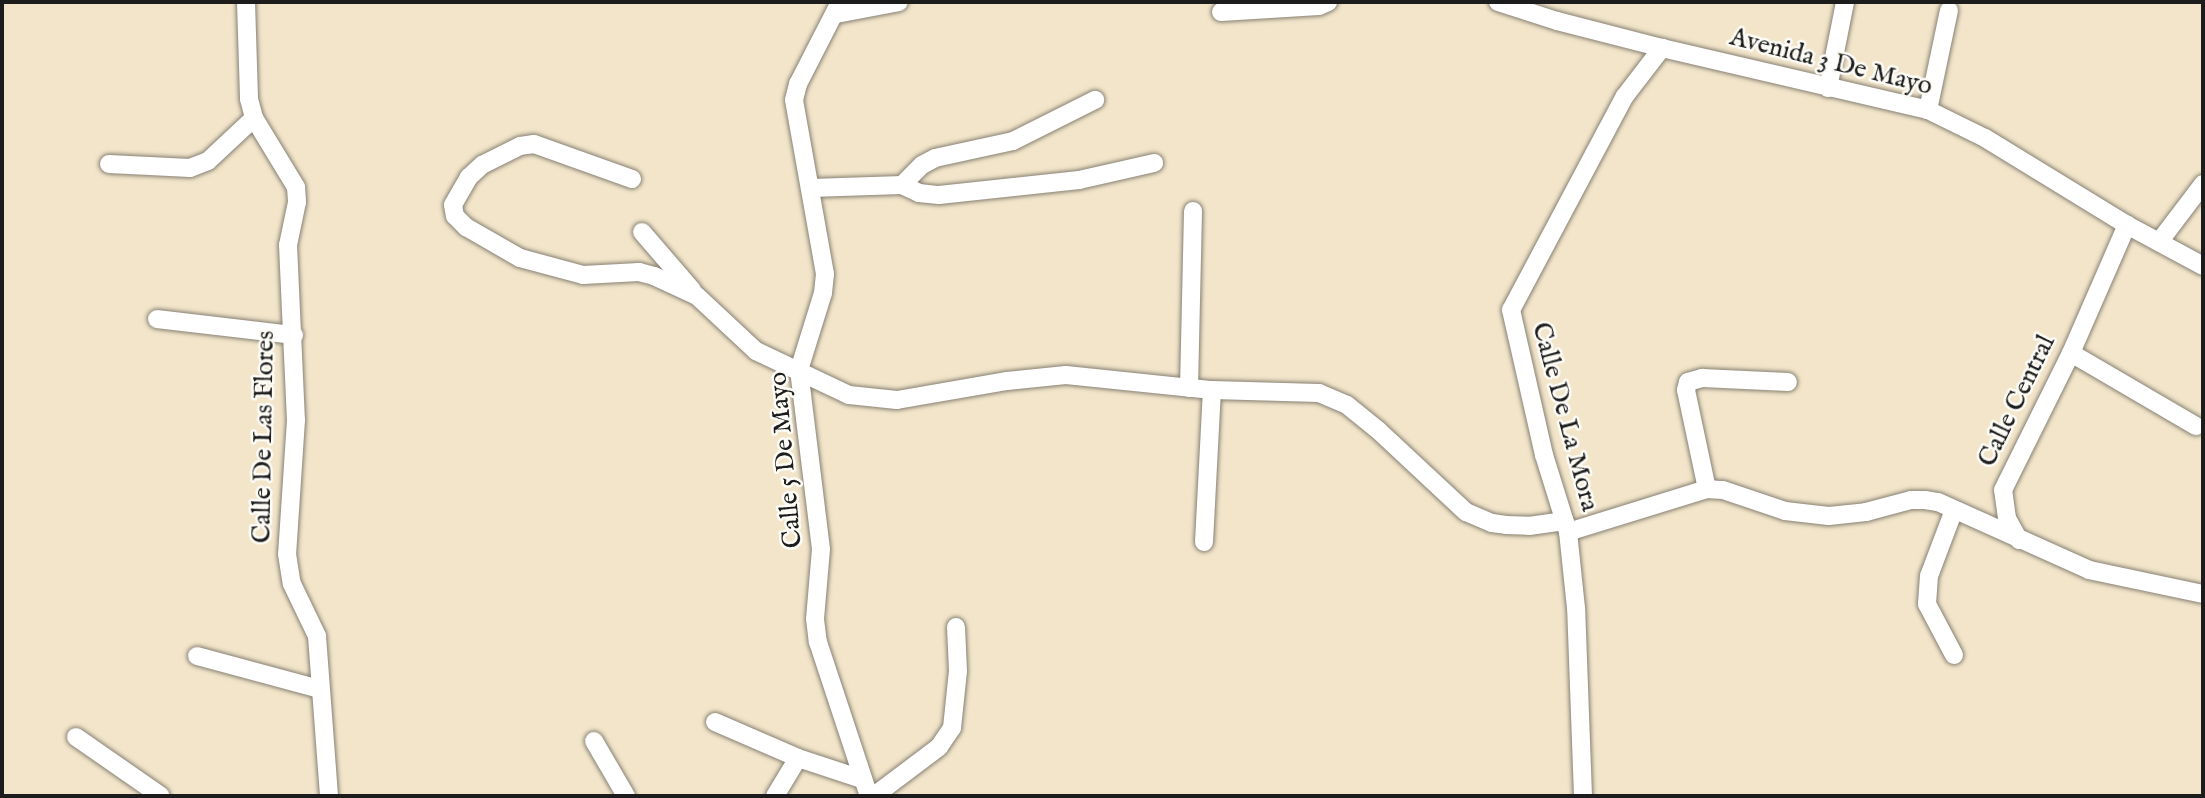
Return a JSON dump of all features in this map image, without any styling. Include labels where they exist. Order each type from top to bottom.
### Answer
[{"type":"street","name":"Calle De Las Flores","points":[[246,2],[249,99],[254,118],[296,187],[297,202],[288,245],[296,420],[287,540],[288,570],[317,636],[328,796]]},
{"type":"street","points":[[838,8],[899,2]]},
{"type":"street","points":[[1221,12],[1319,6],[1328,2]]},
{"type":"street","name":"Avenida 3 De Mayo","points":[[1499,2],[1557,21],[1662,48],[1928,110],[2019,158],[2127,225],[2203,265]]},
{"type":"street","points":[[1828,88],[1845,2]]},
{"type":"street","name":"Calle 5 De Mayo","points":[[838,8],[798,84],[794,100],[825,274],[823,293],[799,370],[821,549],[815,619],[818,642],[868,791]]},
{"type":"street","points":[[1928,110],[1949,10]]},
{"type":"street","name":"Calle De La Mora","points":[[1583,796],[1576,608],[1566,527],[1541,443],[1511,310],[1625,96],[1662,48]]},
{"type":"street","points":[[902,185],[922,164],[935,158],[1013,141],[1096,100]]},
{"type":"street","points":[[108,164],[190,168],[219,153],[254,118]]},
{"type":"street","points":[[632,179],[534,144],[520,146],[482,165],[469,177],[453,205],[455,216],[466,227],[520,258],[583,275],[647,274],[697,296]]},
{"type":"street","points":[[811,188],[902,185],[919,193],[939,195],[1079,180],[1154,163]]},
{"type":"street","points":[[2159,242],[2203,184]]},
{"type":"street","points":[[1189,388],[1193,211]]},
{"type":"street","name":"Calle Central","points":[[2020,541],[2007,518],[2003,490],[2071,353],[2127,225]]},
{"type":"street","points":[[642,232],[697,296],[756,351],[849,395],[873,399],[933,396],[1006,381],[1066,375],[1212,390],[1329,395],[1347,405],[1389,439],[1466,512],[1492,523],[1566,527],[1707,489],[1805,514],[1829,516],[1866,512],[1924,499],[2089,570],[2203,594]]},
{"type":"street","points":[[157,319],[294,335]]},
{"type":"street","points":[[2071,353],[2196,426]]},
{"type":"street","points":[[1707,489],[1686,390],[1688,382],[1702,377],[1787,382]]},
{"type":"street","points":[[1204,542],[1212,390]]},
{"type":"street","points":[[1954,510],[1928,576],[1927,604],[1954,655]]},
{"type":"street","points":[[715,722],[868,791],[939,747],[952,728],[958,671],[956,627]]},
{"type":"street","points":[[197,656],[319,689]]},
{"type":"street","points":[[76,737],[161,796]]},
{"type":"street","points":[[594,741],[626,796]]},
{"type":"street","points":[[775,796],[798,758]]}]
